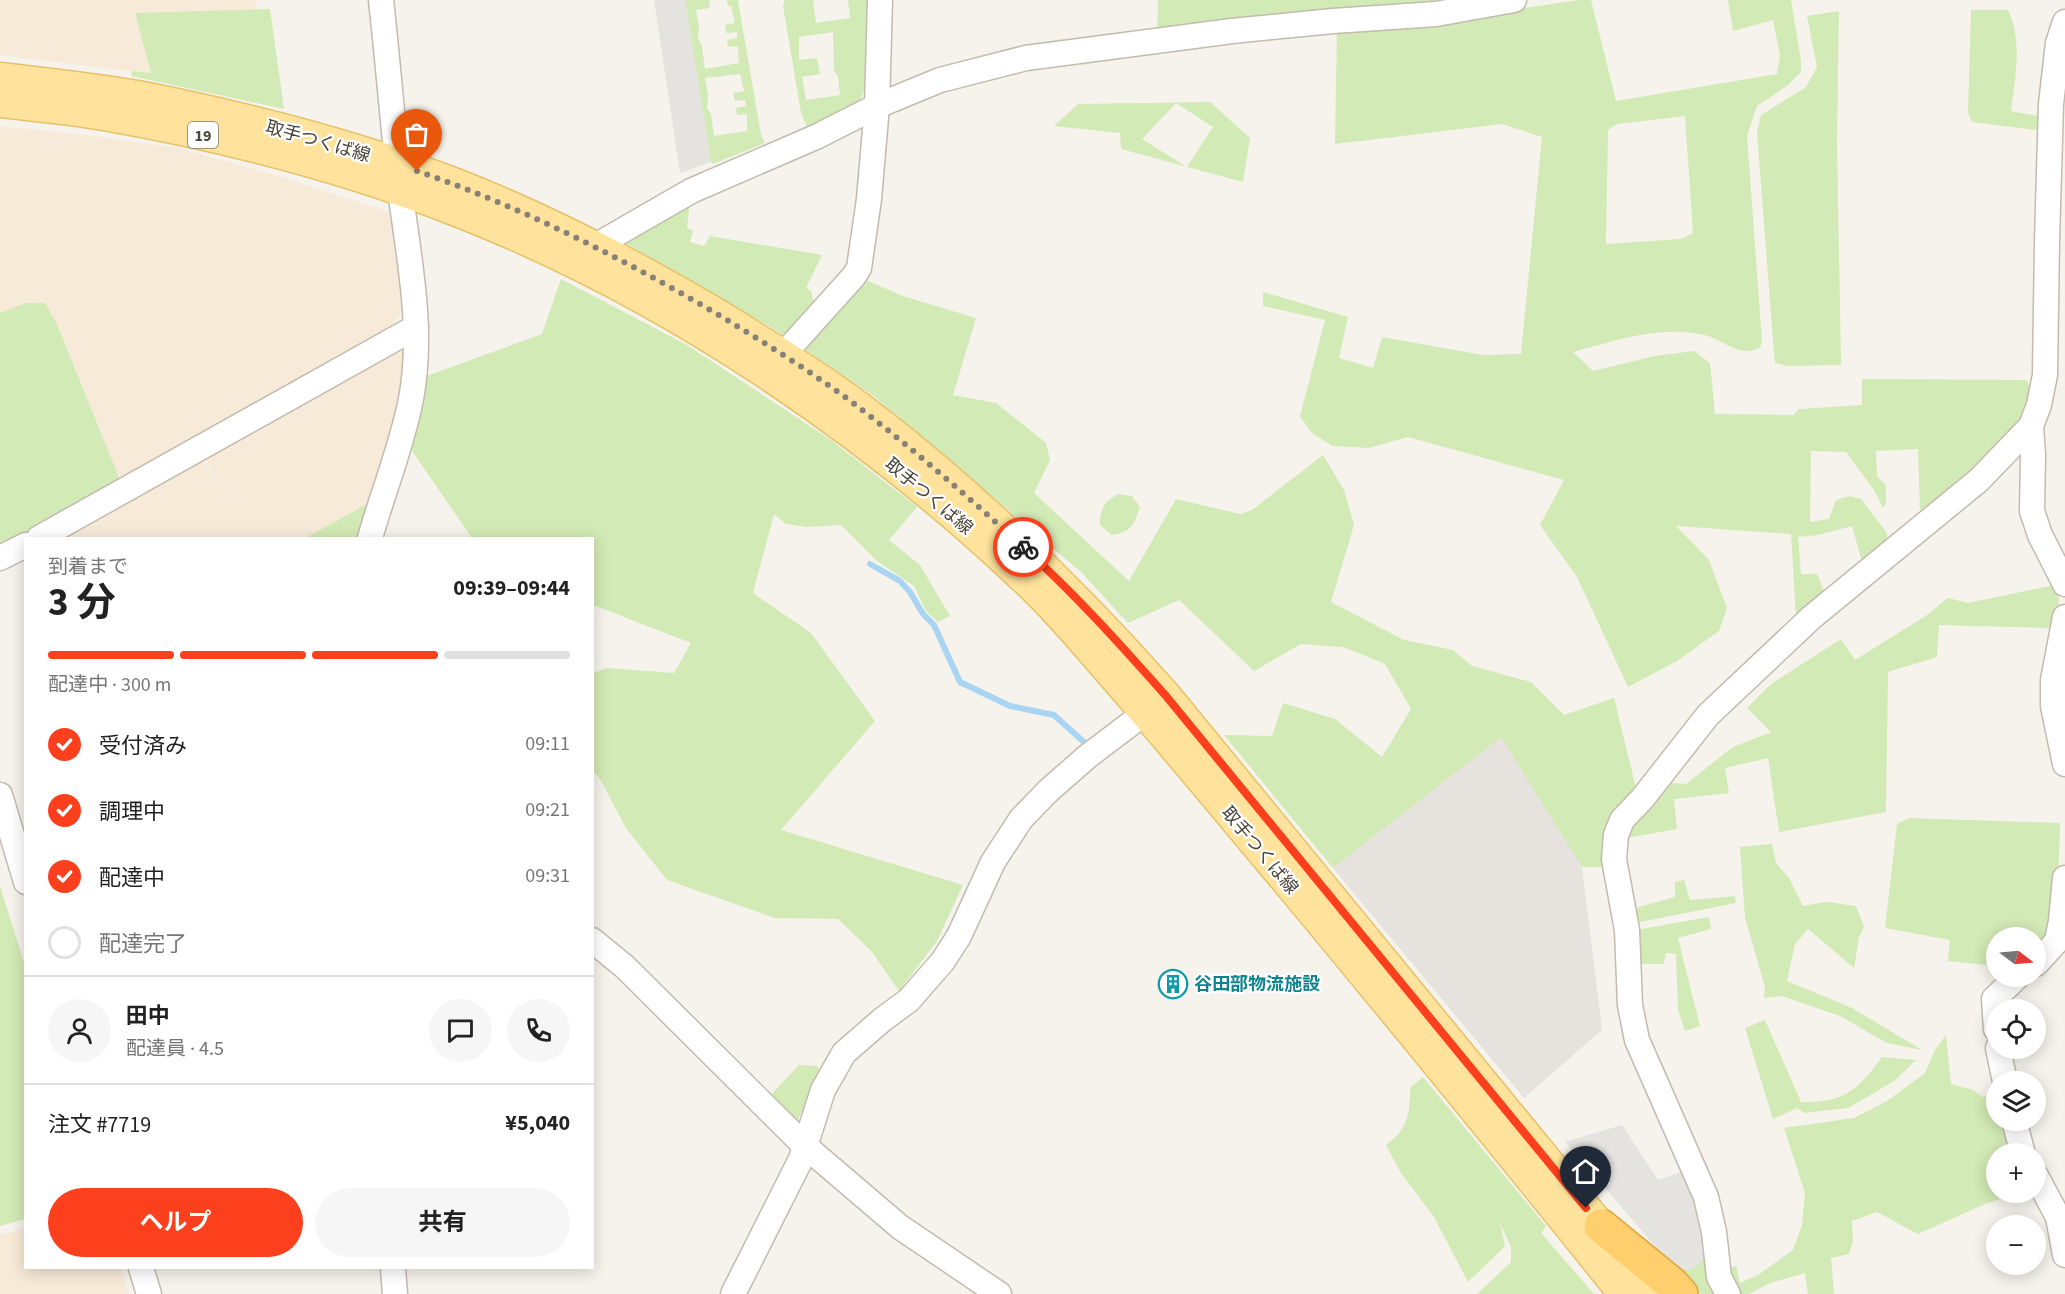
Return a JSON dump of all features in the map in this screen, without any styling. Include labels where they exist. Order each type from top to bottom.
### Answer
[{"type":"highway","points":[[1601,1226],[1681,1294]]},
{"type":"main road","name":"取手つくば線","points":[[0,78],[101,90],[191,107],[301,134],[399,178],[596,274],[671,315],[762,371],[863,441],[954,515],[1156,705],[1601,1226],[1656,1294]]},
{"type":"main road","name":"取手つくば線","points":[[0,102],[99,114],[399,178],[454,184],[598,248],[685,295],[783,355],[874,418],[968,496],[1052,573],[1112,634],[1156,705],[1389,1003],[1624,1294]]},
{"type":"street","points":[[370,537],[411,399],[416,327],[381,0]]},
{"type":"street","points":[[783,355],[859,268],[869,199],[877,106],[880,0]]},
{"type":"street","points":[[598,248],[606,240],[691,191],[818,136],[877,106],[940,80],[1026,58],[1232,31],[1436,14],[1514,0]]},
{"type":"street","points":[[1728,1294],[1719,1277],[1714,1232],[1706,1197],[1637,1040],[1630,1005],[1627,930],[1614,859],[1616,835],[1622,820],[1708,715],[1812,617],[1979,480],[2031,426],[2039,405],[2045,375],[2051,104],[2058,43],[2065,22]]},
{"type":"street","points":[[41,537],[416,327]]},
{"type":"street","points":[[2031,426],[2032,511],[2040,535],[2065,584]]},
{"type":"street","points":[[0,558],[24,546]]},
{"type":"street","points":[[2065,616],[2053,680],[2054,706],[2065,764]]},
{"type":"street","points":[[733,1294],[801,1159],[824,1090],[844,1053],[909,1000],[943,961],[959,936],[993,862],[1021,819],[1048,791],[1088,756],[1156,705]]},
{"type":"street","points":[[0,795],[24,875]]},
{"type":"street","points":[[2046,952],[2056,941],[2061,921],[2065,878]]},
{"type":"street","points":[[594,942],[626,967],[804,1145],[900,1227],[999,1294]]},
{"type":"street","points":[[1994,999],[2007,987]]},
{"type":"street","points":[[2046,1194],[2058,1216],[2065,1255]]},
{"type":"street","points":[[141,1269],[149,1294]]},
{"type":"street","points":[[393,1269],[395,1294]]},
{"type":"shaded area","points":[[0,0],[256,0],[257,11],[135,13],[151,74],[0,55]]},
{"type":"shaded area","points":[[654,0],[685,0],[711,162],[680,173]]},
{"type":"shaded area","points":[[0,126],[178,148],[285,178],[392,213],[404,309],[391,326],[120,480],[57,324],[26,303],[0,313]]},
{"type":"shaded area","points":[[403,348],[405,358],[399,405],[367,504],[307,537],[47,537],[200,458],[243,508],[201,456]]},
{"type":"shaded area","points":[[1501,736],[1582,867],[1602,1030],[1524,1098],[1333,868]]},
{"type":"shaded area","points":[[1622,1125],[1658,1180],[1684,1171],[1706,1244],[1704,1258],[1697,1266],[1689,1270],[1675,1269],[1565,1142]]},
{"type":"shaded area","points":[[24,1228],[24,1269],[121,1269],[129,1294],[0,1294],[0,1235]]},
{"type":"green space","points":[[685,0],[709,0],[710,8],[696,10],[698,39],[702,46],[705,69],[739,63],[738,46],[728,47],[727,40],[737,38],[737,32],[726,33],[725,25],[735,23],[731,6],[728,6],[727,0],[738,0],[761,135],[765,143],[713,164]],"holes":[[[740,74],[744,91],[733,93],[735,101],[745,100],[746,106],[736,108],[737,115],[747,114],[747,131],[714,136],[711,114],[707,108],[705,78]]]},
{"type":"green space","points":[[785,0],[815,0],[813,1],[816,23],[850,18],[848,0],[867,0],[864,90],[860,100],[807,127],[801,113],[783,6]],"holes":[[[833,32],[834,71],[838,76],[840,95],[806,100],[802,77],[820,74],[817,58],[799,60],[799,37]]]},
{"type":"green space","points":[[1158,0],[1483,0],[1157,35]]},
{"type":"green space","points":[[1591,0],[1616,101],[1777,74],[1780,55],[1773,20],[1733,31],[1728,0],[1791,0],[1801,72],[1787,86],[1757,106],[1747,136],[1762,341],[1760,348],[1752,351],[1738,350],[1712,337],[1687,332],[1671,332],[1621,339],[1573,352],[1593,371],[1655,356],[1694,351],[1710,363],[1715,414],[1794,415],[1799,409],[1862,405],[1862,379],[2027,380],[2030,390],[2029,410],[2013,438],[1935,501],[1920,510],[1918,449],[1876,451],[1877,476],[1886,485],[1886,503],[1883,508],[1874,490],[1846,452],[1811,451],[1810,522],[1829,519],[1836,500],[1850,496],[1861,499],[1887,533],[1887,542],[1862,562],[1852,526],[1818,535],[1798,537],[1801,574],[1817,574],[1824,591],[1796,619],[1791,534],[1676,526],[1709,560],[1727,608],[1719,631],[1677,661],[1628,687],[1577,577],[1540,525],[1564,480],[1408,437],[1369,448],[1332,446],[1311,432],[1300,416],[1325,320],[1263,306],[1263,292],[1348,317],[1339,358],[1373,368],[1382,337],[1483,355],[1521,354],[1542,137],[1502,124],[1335,144],[1337,30]],"holes":[[[1685,116],[1693,233],[1681,239],[1606,244],[1608,130],[1617,124]]]},
{"type":"green space","points":[[270,9],[284,109],[131,76],[132,71],[151,73],[135,13]]},
{"type":"green space","points":[[1971,10],[2008,10],[2013,22],[2017,47],[2011,111],[2038,116],[2037,130],[1972,122],[1968,113]]},
{"type":"green space","points":[[1839,11],[1837,141],[1841,365],[1786,366],[1775,363],[1757,132],[1761,115],[1806,87],[1817,67],[1807,16]]},
{"type":"green space","points":[[1210,102],[1250,138],[1243,182],[1187,167],[1121,149],[1120,133],[1054,126],[1078,104]],"holes":[[[1176,103],[1213,127],[1187,167],[1142,139]]]},
{"type":"green space","points":[[690,199],[687,228],[693,230],[690,242],[704,246],[710,236],[822,255],[806,288],[811,291],[814,302],[787,338],[621,241]]},
{"type":"green space","points":[[861,278],[903,296],[976,318],[953,395],[996,403],[1046,443],[1050,460],[1034,493],[1129,581],[1176,499],[1240,514],[1252,510],[1323,455],[1344,490],[1354,525],[1331,602],[1404,640],[1453,650],[1472,666],[1531,682],[1564,715],[1614,698],[1637,792],[1605,867],[1582,867],[1501,737],[1333,868],[1224,735],[1272,736],[1283,703],[1335,719],[1382,757],[1411,709],[1385,664],[1343,647],[1301,644],[1254,671],[1179,600],[1128,623],[1081,572],[875,397],[802,347]]},
{"type":"green space","points":[[561,279],[687,345],[831,440],[917,507],[889,540],[920,565],[950,616],[938,622],[926,611],[914,586],[877,561],[841,525],[806,527],[786,524],[774,514],[753,593],[811,633],[875,721],[781,830],[963,885],[937,941],[899,991],[872,952],[838,919],[775,918],[667,880],[626,828],[594,772],[594,673],[607,668],[674,673],[691,643],[594,605],[594,537],[471,537],[408,445],[424,377],[542,334]]},
{"type":"green space","points":[[26,303],[45,303],[57,324],[120,480],[0,547],[0,313]]},
{"type":"green space","points":[[1119,494],[1132,496],[1140,507],[1128,529],[1112,535],[1100,525],[1101,514],[1106,503]]},
{"type":"green space","points":[[367,504],[358,537],[307,537]]},
{"type":"green space","points":[[2055,585],[2059,599],[2054,628],[1939,625],[1937,657],[1888,672],[1886,812],[1779,832],[1768,758],[1725,768],[1729,793],[1674,799],[1677,829],[1627,838],[1632,822],[1671,783],[1686,784],[1733,747],[1771,732],[1747,708],[1771,684],[1841,639],[1855,660],[1927,615],[1948,598],[1968,603]]},
{"type":"green space","points":[[1909,818],[2060,823],[2057,917],[2048,937],[2046,939],[2046,927],[1986,927],[1986,965],[1948,961],[1950,940],[1885,928],[1897,824]]},
{"type":"green space","points":[[1772,844],[1776,863],[1789,878],[1803,906],[1826,902],[1856,906],[1864,927],[1859,937],[1854,968],[1808,929],[1795,944],[1787,981],[1852,1008],[1922,1050],[1887,1043],[1840,1016],[1782,996],[1764,998],[1765,987],[1745,918],[1740,847]]},
{"type":"green space","points":[[1684,880],[1690,900],[1735,896],[1736,903],[1635,923],[1631,912],[1639,907],[1675,897],[1675,882]]},
{"type":"green space","points":[[0,886],[24,963],[24,1219],[0,1226]]},
{"type":"green space","points":[[1709,917],[1711,929],[1678,938],[1700,1026],[1685,1031],[1678,1010],[1676,954],[1666,953],[1664,964],[1636,964],[1636,930]]},
{"type":"green space","points":[[1765,1020],[1801,1102],[1828,1100],[1849,1092],[1865,1078],[1882,1057],[1916,1060],[1894,1081],[1848,1108],[1805,1113],[1797,1108],[1773,1119],[1745,1028]]},
{"type":"green space","points":[[1946,1035],[1951,1084],[1973,1090],[1983,1097],[1986,1096],[1986,1131],[2008,1131],[2011,1143],[1986,1143],[1986,1203],[1988,1203],[1918,1234],[1877,1212],[1852,1221],[1853,1241],[1849,1254],[1831,1258],[1834,1294],[1808,1294],[1805,1273],[1770,1283],[1749,1294],[1740,1294],[1729,1268],[1736,1266],[1740,1283],[1758,1275],[1793,1250],[1802,1225],[1805,1193],[1784,1128],[1854,1118],[1887,1101],[1925,1073],[1935,1050]]},
{"type":"green space","points":[[799,1065],[817,1066],[820,1071],[796,1124],[772,1094]]},
{"type":"green space","points":[[1423,1077],[1546,1226],[1541,1233],[1594,1294],[1477,1294],[1511,1262],[1511,1247],[1500,1223],[1505,1246],[1468,1282],[1434,1217],[1401,1173],[1386,1145],[1403,1127],[1408,1113],[1410,1088]]},
{"type":"green space","points":[[1704,1258],[1717,1294],[1701,1294],[1675,1269],[1697,1266]]},
{"type":"waterway","points":[[870,564],[900,581],[910,592],[923,614],[934,625],[960,682],[1010,706],[1054,715],[1085,743]]},
{"type":"way so far","points":[[417,171],[512,208],[598,248],[685,295],[783,355],[874,418],[968,496],[1023,547]]},
{"type":"place","name":"谷田部物流施設","points":[[1173,984]]},
{"type":"route","points":[[1023,547],[1112,634],[1166,696],[1586,1208]]}]
